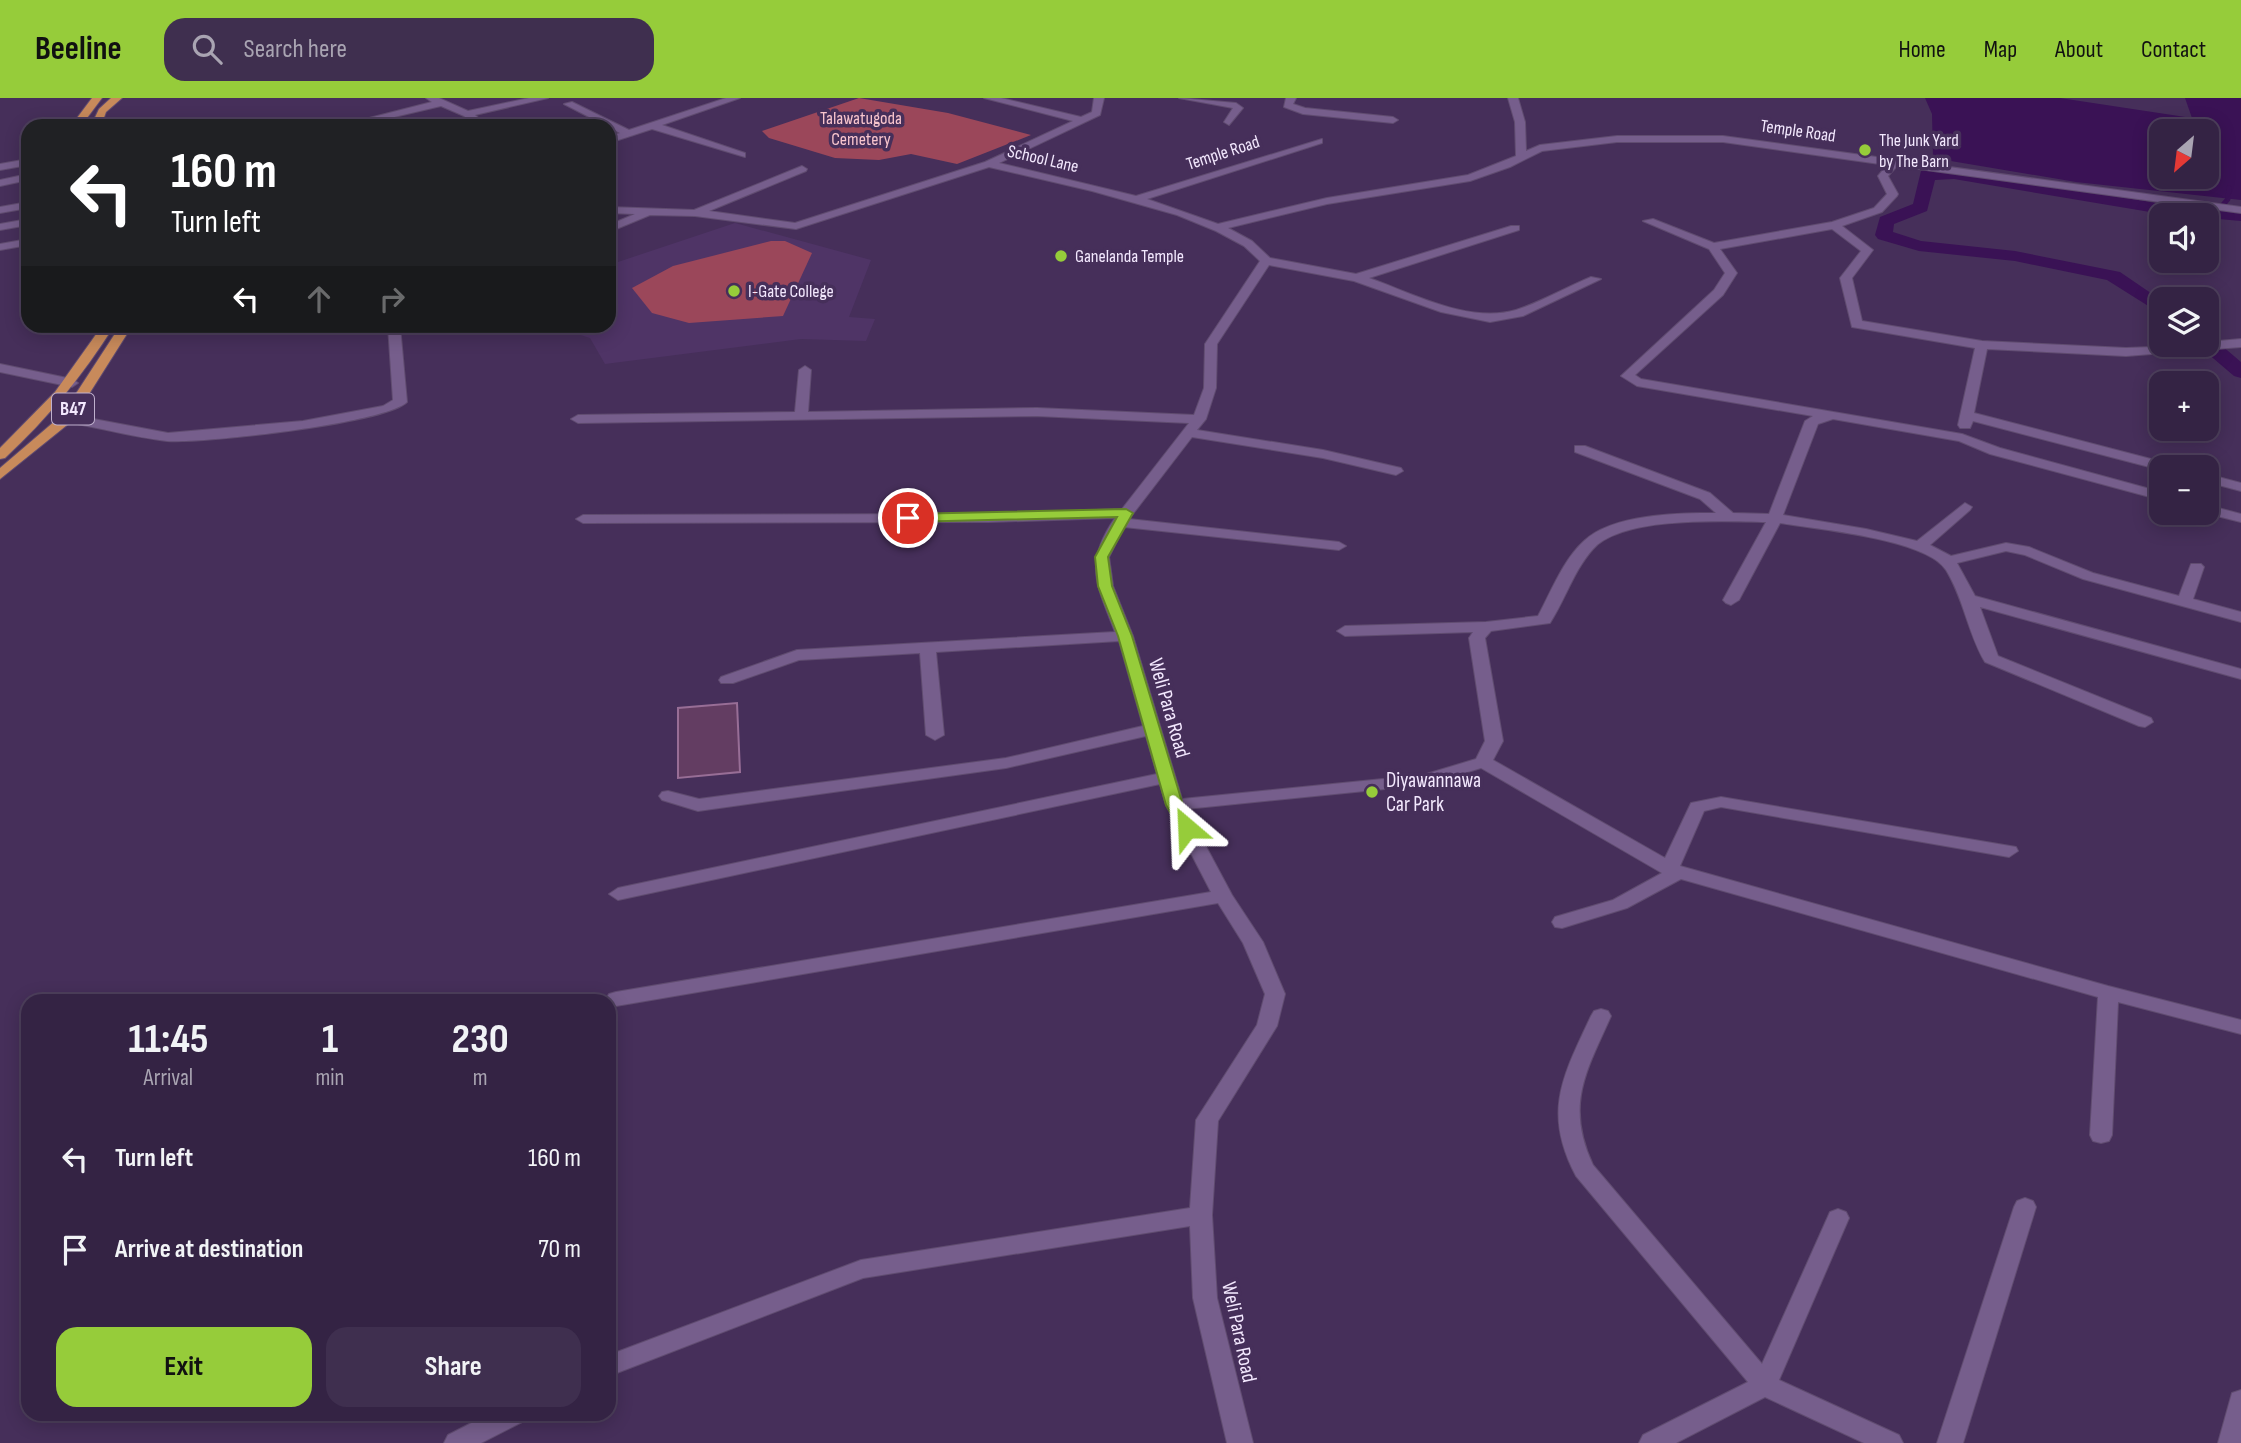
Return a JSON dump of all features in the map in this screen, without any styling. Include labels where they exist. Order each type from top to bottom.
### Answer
[{"type":"main road","points":[[81,119],[97,98]]},
{"type":"main road","points":[[99,119],[102,111],[117,98]]},
{"type":"main road","name":"B47","points":[[0,455],[34,426],[72,383],[104,333]]},
{"type":"main road","name":"B47","points":[[0,475],[67,418],[122,333]]},
{"type":"street","points":[[369,119],[455,98]]},
{"type":"street","points":[[467,114],[542,98]]},
{"type":"street","points":[[616,138],[735,98]]},
{"type":"street","points":[[989,98],[1083,120]]},
{"type":"street","name":"School Lane","points":[[989,164],[1097,113],[1099,98]]},
{"type":"street","points":[[1184,98],[1236,106],[1238,108],[1229,122]]},
{"type":"street","points":[[1291,98],[1287,105],[1303,111],[1393,120]]},
{"type":"street","points":[[1513,98],[1520,122],[1521,155]]},
{"type":"street","points":[[437,101],[473,119]]},
{"type":"street","points":[[569,104],[600,119]]},
{"type":"street","points":[[654,126],[741,155]]},
{"type":"street","points":[[616,127],[630,134]]},
{"type":"street","name":"Temple Road","points":[[1214,228],[1327,201],[1469,178],[1506,165],[1521,155],[1540,148],[1617,139],[1723,139],[2241,209]]},
{"type":"street","name":"Temple Road","points":[[1138,200],[1318,141]]},
{"type":"street","points":[[1649,221],[1713,247],[1834,225],[1878,210],[1893,194],[1883,176],[1895,162]]},
{"type":"street","points":[[0,167],[21,163]]},
{"type":"street","points":[[616,211],[695,214],[796,226],[989,164]]},
{"type":"street","name":"School Lane","points":[[989,164],[1138,200]]},
{"type":"street","points":[[695,214],[802,169]]},
{"type":"street","points":[[0,183],[21,178]]},
{"type":"street","points":[[1138,200],[1238,237],[1260,252],[1266,261],[1357,278],[1445,309],[1490,318],[1519,313],[1595,279]]},
{"type":"street","points":[[0,210],[21,206]]},
{"type":"street","points":[[616,226],[649,213]]},
{"type":"street","points":[[0,227],[21,223]]},
{"type":"street","points":[[1834,225],[1867,250],[1846,278],[1856,324],[1982,345],[2126,352],[2149,350]]},
{"type":"street","points":[[1357,278],[1515,228]]},
{"type":"street","points":[[0,247],[21,243]]},
{"type":"street","points":[[1713,247],[1731,273],[1719,292],[1627,376],[1637,382],[1962,438],[1995,451],[2149,493]]},
{"type":"street","name":"Weli Para Road","points":[[1240,1443],[1205,1298],[1201,1215],[1207,1119],[1268,1026],[1275,994],[1253,942],[1223,896],[1175,805],[1125,636],[1105,586],[1102,557],[1122,517],[1194,426],[1210,388],[1211,344],[1266,261]]},
{"type":"street","points":[[67,418],[168,437],[355,417],[395,408],[400,402],[395,333]]},
{"type":"street","points":[[1962,438],[1982,345]]},
{"type":"street","points":[[0,368],[72,383]]},
{"type":"street","points":[[801,414],[805,370]]},
{"type":"street","points":[[578,419],[1037,412],[1194,426],[1396,471]]},
{"type":"street","points":[[1731,600],[1775,518],[1812,421],[1832,415]]},
{"type":"street","points":[[1967,415],[2149,463]]},
{"type":"street","points":[[1580,449],[1635,472],[1705,496],[1729,517]]},
{"type":"street","points":[[2219,481],[2241,487]]},
{"type":"street","points":[[1921,545],[1965,508]]},
{"type":"street","points":[[2219,512],[2241,518]]},
{"type":"street","points":[[1345,631],[1486,627],[1544,620],[1590,542],[1622,529],[1687,516],[1775,518],[1921,545],[1948,561],[1991,659],[2145,722]]},
{"type":"street","points":[[583,519],[1122,517],[1339,546]]},
{"type":"street","points":[[1948,561],[2006,547],[2017,549],[2088,576],[2241,617]]},
{"type":"street","points":[[2184,602],[2196,567]]},
{"type":"street","points":[[1966,599],[2241,674]]},
{"type":"street","points":[[1175,805],[1425,780],[1483,762],[1494,741],[1477,638],[1486,627]]},
{"type":"street","points":[[727,680],[797,655],[1125,636]]},
{"type":"street","points":[[928,649],[935,735]]},
{"type":"street","points":[[668,796],[698,805],[1006,763],[1152,729]]},
{"type":"street","points":[[1483,762],[1674,870],[2108,993],[2241,1027]]},
{"type":"street","points":[[618,894],[1166,778]]},
{"type":"street","points":[[1562,922],[1620,905],[1674,870],[1697,807],[1721,802],[2009,851]]},
{"type":"street","points":[[616,999],[1223,896]]},
{"type":"street","points":[[2101,1135],[2108,993]]},
{"type":"street","points":[[1601,1016],[1566,1098],[1569,1143],[1584,1170],[1765,1385],[1890,1443]]},
{"type":"street","points":[[1950,1443],[2025,1207]]},
{"type":"street","points":[[616,1363],[861,1269],[1201,1215]]},
{"type":"street","points":[[1652,1443],[1765,1385],[1838,1218]]},
{"type":"street","points":[[2231,1443],[2241,1401]]},
{"type":"street","points":[[457,1443],[499,1421]]},
{"type":"shaded area","points":[[1925,98],[2060,98],[2192,118],[2185,98],[2241,98],[2241,200],[2076,182],[1933,158],[1932,114]]},
{"type":"shaded area","name":"I-Gate College","points":[[735,223],[871,260],[849,317],[875,319],[866,341],[801,339],[605,364],[590,338],[574,333],[616,333],[616,263]]},
{"type":"green space","name":"Talawatugoda Cemetery","points":[[859,98],[948,113],[1031,135],[957,164],[911,154],[879,160],[835,158],[769,138],[762,131]]},
{"type":"green space","points":[[771,241],[785,241],[812,253],[783,316],[689,323],[652,313],[632,288],[673,266]]},
{"type":"building","points":[[737,703],[740,772],[678,778],[678,708]]},
{"type":"waterway","points":[[2149,300],[2113,276],[2015,256],[1919,246],[1884,235],[1886,221],[1921,207],[1927,175],[1954,174],[2162,209],[2241,216]]},
{"type":"waterway","points":[[2219,209],[2228,199],[2229,188]]},
{"type":"waterway","points":[[2219,353],[2241,372]]},
{"type":"place","name":"The Junk Yard by The Barn","points":[[1865,150]]},
{"type":"place","name":"Ganelanda Temple","points":[[1061,256]]},
{"type":"place","name":"I-Gate College","points":[[734,291]]},
{"type":"place","name":"Diyawannawa Car Park","points":[[1372,792]]},
{"type":"route","points":[[908,518],[1126,513],[1102,557],[1105,586],[1125,636],[1175,805],[1187,828]]}]
